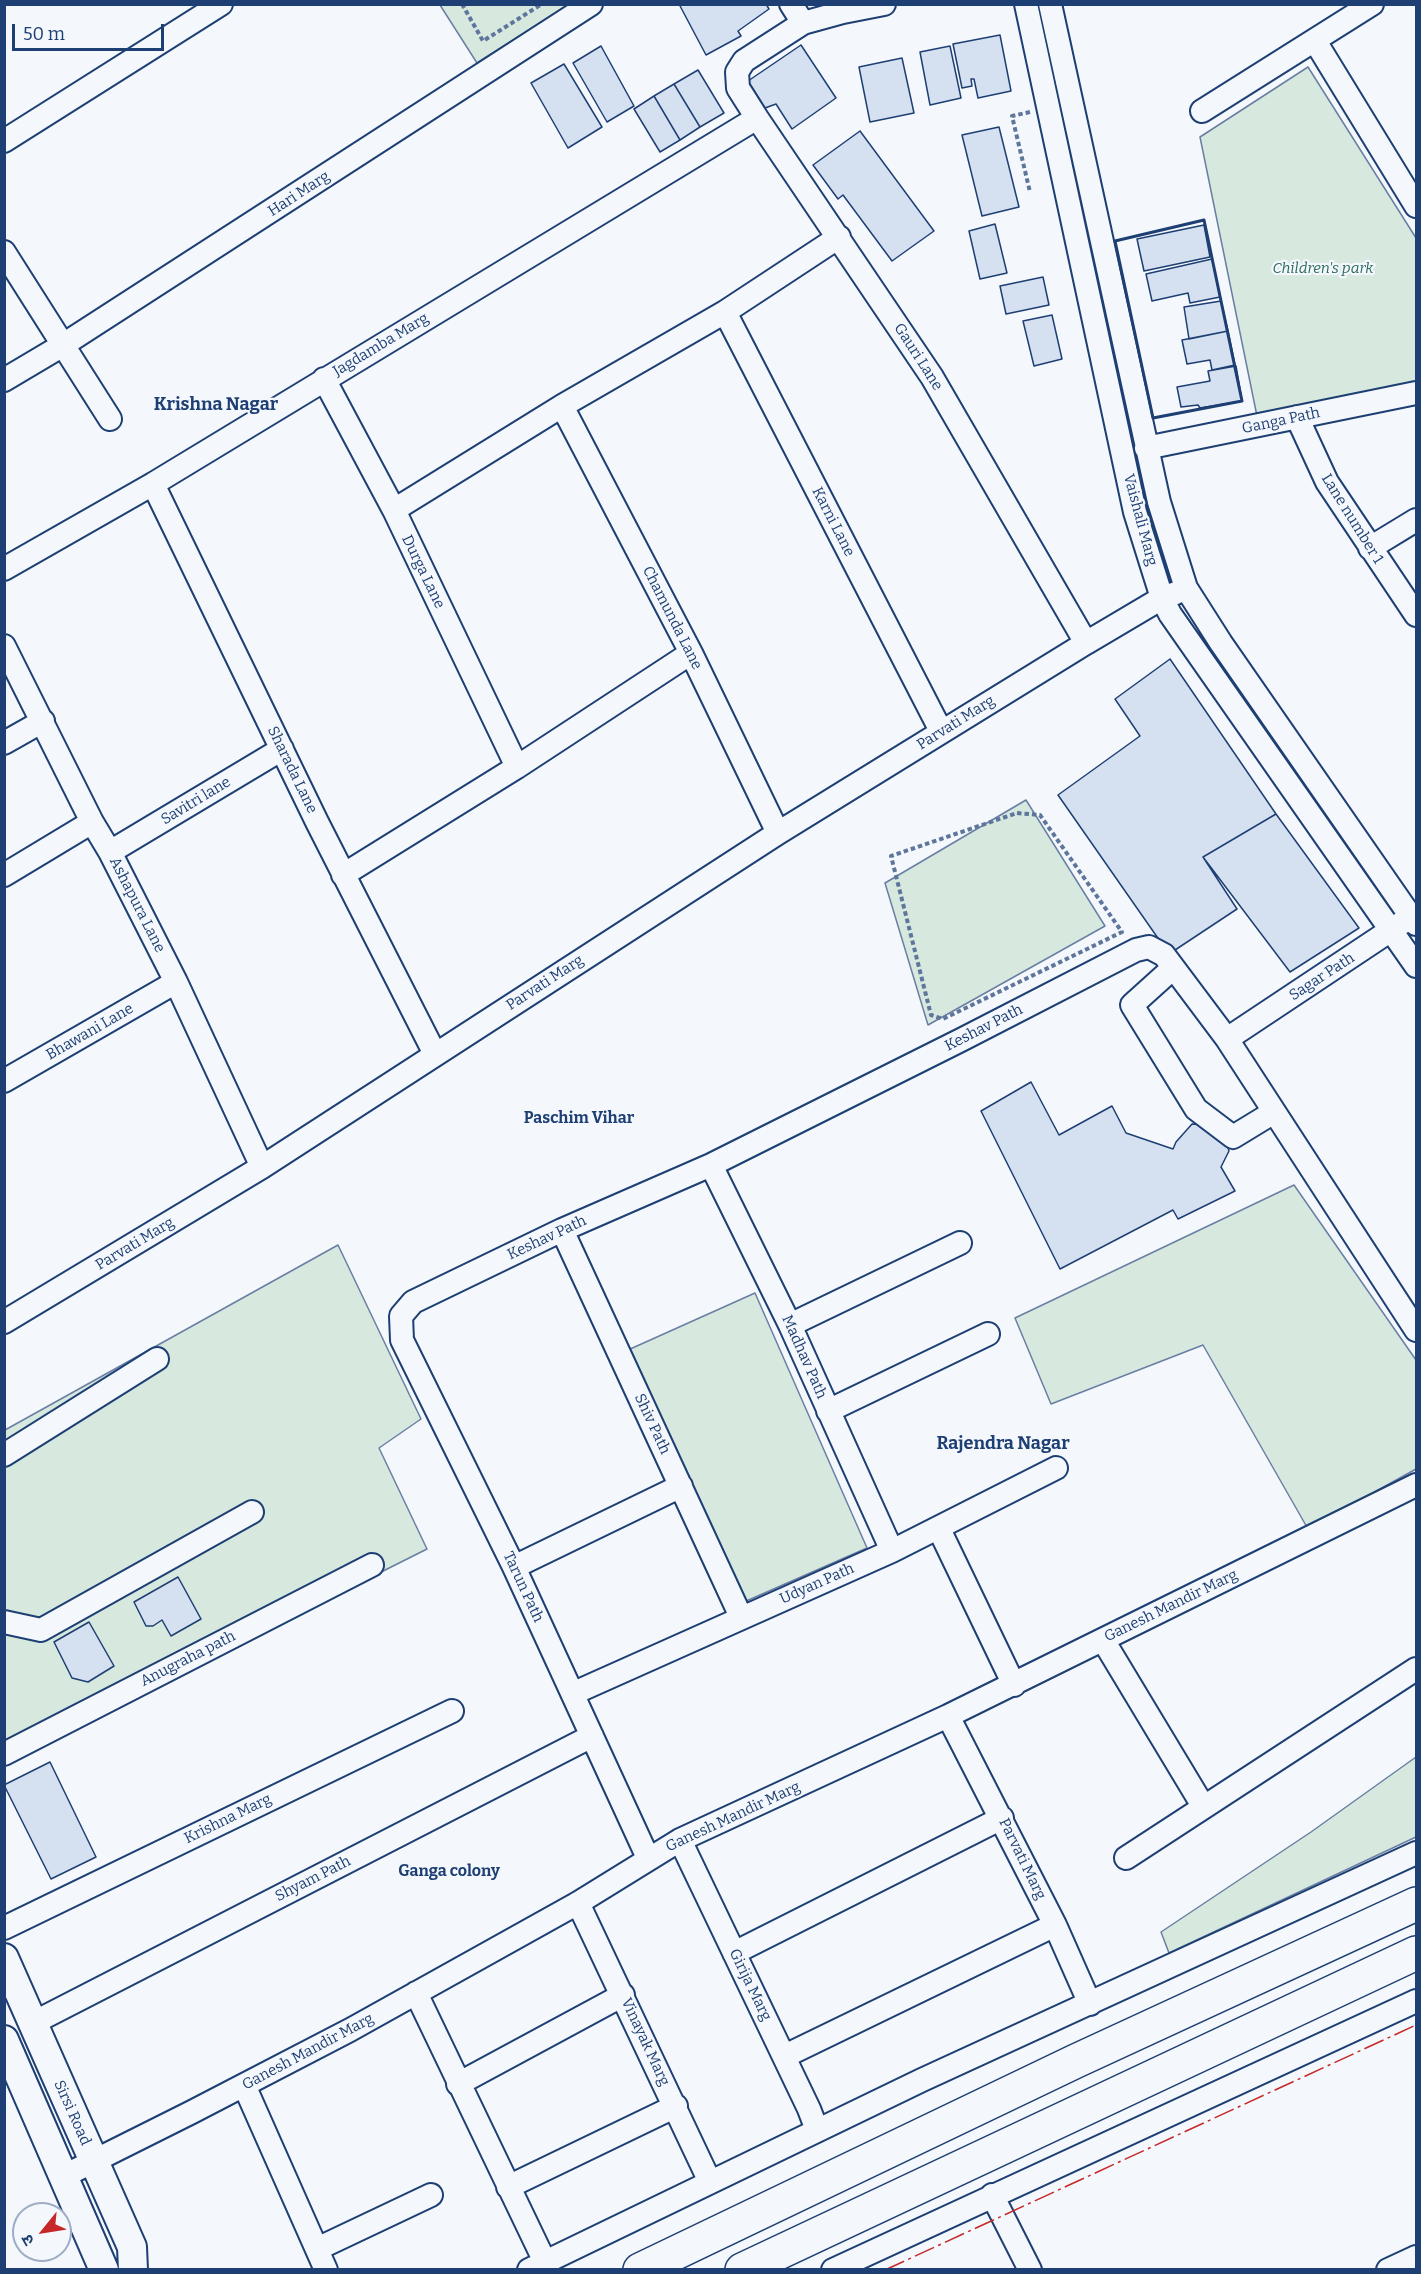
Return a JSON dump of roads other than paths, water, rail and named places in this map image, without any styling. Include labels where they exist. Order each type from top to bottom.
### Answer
[{"type":"highway","points":[[640,2270],[1077,2061],[1416,1904]]},
{"type":"highway","points":[[742,2270],[1416,1953]]},
{"type":"main road","name":"Sirsi Road","points":[[4,1958],[132,2247],[133,2270]]},
{"type":"main road","points":[[4,2040],[63,2176],[96,2267]]},
{"type":"street","points":[[4,141],[221,4]]},
{"type":"street","name":"Hari Marg","points":[[4,380],[63,345],[591,4]]},
{"type":"street","name":"Gauri Lane","points":[[884,4],[843,12],[797,14],[744,61],[737,72],[738,88],[932,377],[1086,643]]},
{"type":"street","name":"Vaishali Marg","points":[[1026,4],[1135,512],[1162,598],[1177,624],[1416,966]]},
{"type":"street","name":"Vaishali Marg","points":[[1050,4],[1146,448],[1159,502],[1186,588],[1221,643],[1414,918]]},
{"type":"street","points":[[1202,111],[1372,4]]},
{"type":"street","points":[[1314,41],[1416,206]]},
{"type":"street","points":[[1048,108],[1072,104]]},
{"type":"street","name":"Jagdamba Marg","points":[[4,569],[153,484],[757,118]]},
{"type":"street","points":[[394,510],[562,406],[725,312],[839,237]]},
{"type":"street","points":[[4,252],[110,419]]},
{"type":"street","name":"Karni Lane","points":[[725,312],[941,731]]},
{"type":"street","name":"Durga Lane","points":[[324,379],[394,510],[517,767]]},
{"type":"street","name":"Ganga Path","points":[[1146,448],[1416,393]]},
{"type":"street","name":"Chamunda Lane","points":[[562,406],[691,653],[778,833]]},
{"type":"street","name":"Lane number 1","points":[[1297,417],[1327,482],[1416,615]]},
{"type":"street","name":"Sharada Lane","points":[[153,484],[343,875],[435,1054]]},
{"type":"street","points":[[1370,548],[1416,520]]},
{"type":"street","points":[[1086,643],[1162,598],[1186,588]]},
{"type":"street","name":"Parvati Marg","points":[[4,1322],[262,1167],[778,833],[1086,643]]},
{"type":"street","name":"Ashapura Lane","points":[[4,646],[92,822],[110,852],[176,982],[262,1167]]},
{"type":"street","points":[[343,875],[517,767],[691,653]]},
{"type":"street","points":[[4,743],[43,721]]},
{"type":"street","name":"Savitri lane","points":[[110,852],[282,749]]},
{"type":"street","points":[[4,875],[92,822]]},
{"type":"street","name":"Sagar Path","points":[[1227,1040],[1414,918]]},
{"type":"street","name":"Keshav Path","points":[[401,1316],[412,1302],[562,1230],[711,1165],[1136,950],[1149,947],[1164,956],[1227,1040],[1416,1330]]},
{"type":"street","points":[[1173,969],[1132,1005],[1191,1102],[1201,1114],[1233,1137],[1274,1112]]},
{"type":"street","name":"Bhawani Lane","points":[[4,1081],[176,982]]},
{"type":"street","name":"Madhav Path","points":[[711,1165],[790,1325],[892,1551]]},
{"type":"street","name":"Shiv Path","points":[[562,1230],[741,1617]]},
{"type":"street","points":[[790,1325],[960,1243]]},
{"type":"street","name":"Tarun Path","points":[[401,1316],[402,1340],[574,1694],[648,1858]]},
{"type":"street","points":[[828,1411],[988,1334]]},
{"type":"street","points":[[4,1455],[157,1359]]},
{"type":"street","name":"Udyan Path","points":[[574,1694],[892,1551],[1056,1468]]},
{"type":"street","name":"Ganesh Mandir Marg","points":[[63,2176],[244,2085],[416,1993],[578,1903],[680,1840],[948,1716],[1416,1485]]},
{"type":"street","points":[[514,1568],[681,1486]]},
{"type":"street","points":[[4,1622],[41,1630],[252,1512]]},
{"type":"street","points":[[939,1528],[1014,1684]]},
{"type":"street","name":"Anugraha path","points":[[4,1754],[372,1565]]},
{"type":"street","points":[[1103,1640],[1203,1806]]},
{"type":"street","points":[[1126,1858],[1416,1669]]},
{"type":"street","name":"Krishna Marg","points":[[4,1928],[452,1710]]},
{"type":"street","name":"Parvati Marg","points":[[948,1716],[1055,1925],[1090,2004]]},
{"type":"street","name":"Shyam Path","points":[[33,2023],[592,1736]]},
{"type":"street","points":[[734,1953],[1002,1818]]},
{"type":"street","name":"Girija Marg","points":[[680,1840],[817,2130]]},
{"type":"street","points":[[416,1993],[508,2187],[537,2266],[817,2130],[1416,1853]]},
{"type":"street","name":"Vinayak Marg","points":[[578,1903],[710,2182]]},
{"type":"street","points":[[784,2056],[1055,1925]]},
{"type":"street","points":[[458,2084],[623,1995]]},
{"type":"street","points":[[833,2270],[1416,2001]]},
{"type":"street","points":[[244,2085],[326,2270]]},
{"type":"street","points":[[508,2187],[676,2106]]},
{"type":"street","points":[[317,2249],[431,2194]]},
{"type":"street","points":[[992,2195],[1030,2270]]},
{"type":"street","points":[[1388,2270],[1416,2257]]},
{"type":"district","name":"Krishna Nagar","points":[[216,405]]},
{"type":"district","name":"Paschim Vihar","points":[[579,1119]]},
{"type":"district","name":"Rajendra Nagar","points":[[1003,1444]]},
{"type":"district","name":"Ganga colony","points":[[449,1872]]},
{"type":"park label","name":"Children's park","points":[[1323,269]]}]
